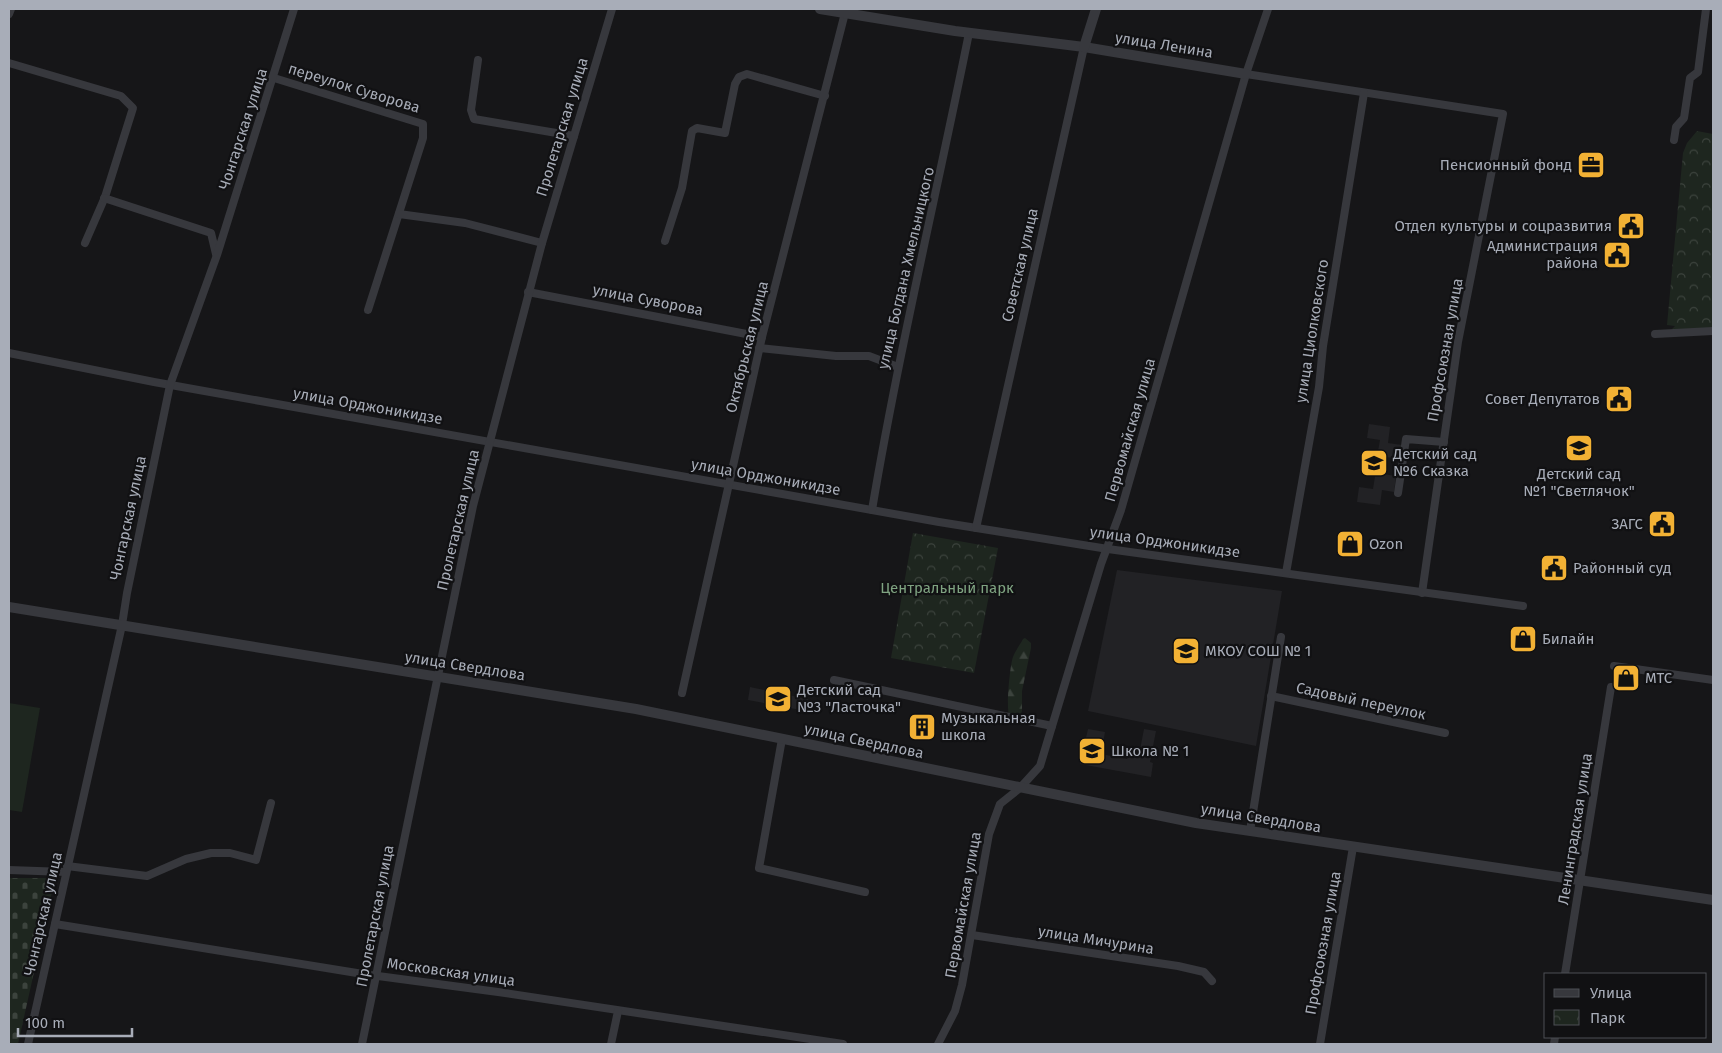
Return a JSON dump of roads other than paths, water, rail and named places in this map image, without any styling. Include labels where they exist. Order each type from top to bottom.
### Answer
[{"type":"street","points":[[9,14],[11,9]]},
{"type":"street","name":"Чонгарская улица","points":[[28,1044],[122,625],[170,385],[216,255],[274,78],[294,9]]},
{"type":"street","name":"Пролетарская улица","points":[[362,1044],[378,975],[389,911],[463,552],[528,292],[612,9]]},
{"type":"street","name":"улица Ленина","points":[[820,9],[846,11],[969,33],[1084,47],[1503,114]]},
{"type":"street","name":"Советская улица","points":[[976,528],[1084,47],[1096,9]]},
{"type":"street","name":"Первомайская улица","points":[[938,1044],[955,1011],[972,935],[989,834],[1000,804],[1020,788],[1040,766],[1108,549],[1246,74],[1268,9]]},
{"type":"street","points":[[1674,140],[1676,127],[1684,118],[1690,78],[1698,72],[1706,9]]},
{"type":"street","name":"Октябрьская улица","points":[[682,693],[759,348],[826,96],[846,11]]},
{"type":"street","name":"улица Богдана Хмельницкого","points":[[872,510],[898,367],[969,33]]},
{"type":"street","points":[[478,60],[470,110],[474,119],[574,136]]},
{"type":"street","points":[[9,63],[122,96],[133,108],[104,198],[85,243]]},
{"type":"street","points":[[665,241],[682,188],[692,132],[697,128],[725,133],[738,76],[747,74],[826,96]]},
{"type":"street","name":"переулок Суворова","points":[[274,78],[423,124],[423,138],[368,310]]},
{"type":"street","name":"улица Циолковского","points":[[1286,573],[1319,387],[1323,346],[1364,93]]},
{"type":"street","name":"Профсоюзная улица","points":[[1422,593],[1458,342],[1503,114]]},
{"type":"street","points":[[104,198],[211,233],[216,255]]},
{"type":"street","points":[[400,214],[466,223],[542,243]]},
{"type":"street","name":"улица Суворова","points":[[528,292],[762,337]]},
{"type":"street","points":[[1654,334],[1713,331]]},
{"type":"street","points":[[759,348],[836,356],[869,356],[898,367]]},
{"type":"street","name":"улица Орджоникидзе","points":[[9,353],[170,385],[976,528],[1108,549],[1522,606]]},
{"type":"street","points":[[1398,493],[1406,439],[1444,442]]},
{"type":"street","name":"улица Свердлова","points":[[9,607],[636,708],[1196,823],[1713,900]]},
{"type":"street","points":[[1250,831],[1281,637]]},
{"type":"street","points":[[1614,666],[1713,680]]},
{"type":"street","points":[[834,680],[1052,726]]},
{"type":"street","name":"Ленинградская улица","points":[[1566,973],[1611,687]]},
{"type":"street","name":"Садовый переулок","points":[[1271,696],[1445,732]]},
{"type":"street","points":[[782,739],[759,868],[865,892]]},
{"type":"street","points":[[9,870],[66,869],[147,876],[186,859],[211,853],[230,854],[256,860],[271,803]]},
{"type":"street","name":"Профсоюзная улица","points":[[1320,1044],[1354,847]]},
{"type":"street","name":"Московская улица","points":[[55,924],[378,975],[843,1044]]},
{"type":"street","name":"улица Мичурина","points":[[972,935],[1178,966],[1204,972],[1212,981]]},
{"type":"street","points":[[611,1044],[618,1011]]},
{"type":"place","name":"Пенсионный фонд","points":[[1591,165]]},
{"type":"place","name":"Отдел культуры и соцразвития","points":[[1631,226]]},
{"type":"place","name":"Администрация района","points":[[1617,255]]},
{"type":"place","name":"Совет Депутатов","points":[[1619,399]]},
{"type":"place","name":"Детский сад №1 \"Светлячок\"","points":[[1579,448]]},
{"type":"place","name":"Детский сад №6 Сказка","points":[[1374,463]]},
{"type":"place","name":"ЗАГС","points":[[1662,524]]},
{"type":"place","name":"Ozon","points":[[1350,544]]},
{"type":"place","name":"Районный суд","points":[[1554,568]]},
{"type":"place","name":"Билайн","points":[[1523,639]]},
{"type":"place","name":"МКОУ СОШ № 1","points":[[1186,651]]},
{"type":"place","name":"МТС","points":[[1626,678]]},
{"type":"place","name":"Детский сад №3 \"Ласточка\"","points":[[778,699]]},
{"type":"place","name":"Музыкальная школа","points":[[922,727]]},
{"type":"place","name":"Школа № 1","points":[[1092,751]]},
{"type":"park label","name":"Центральный парк","points":[[947,588]]}]
